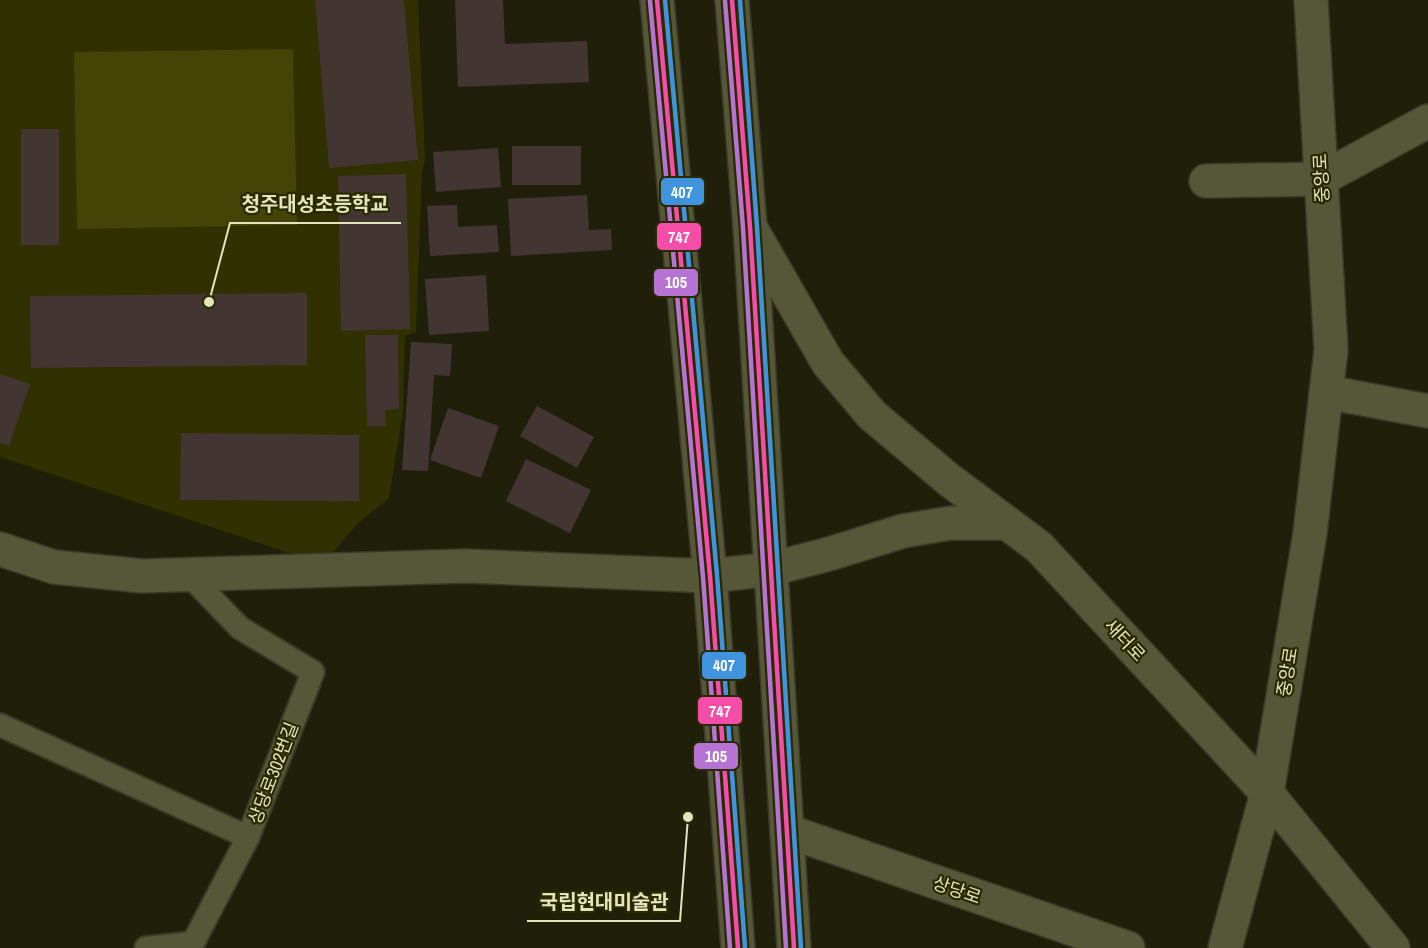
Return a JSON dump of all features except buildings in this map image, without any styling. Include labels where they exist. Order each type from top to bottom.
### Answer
[{"type":"street","points":[[657,0],[711,576],[738,948]]},
{"type":"street","points":[[732,0],[750,226],[794,948]]},
{"type":"street","name":"중앙로","points":[[1225,948],[1267,793],[1310,532],[1331,350],[1311,0]]},
{"type":"street","points":[[1206,181],[1322,179],[1428,121]]},
{"type":"street","name":"새터로","points":[[750,226],[828,363],[872,415],[948,479],[1039,547],[1267,793],[1394,948]]},
{"type":"street","points":[[1326,392],[1428,411]]},
{"type":"street","points":[[0,549],[54,567],[142,576],[465,566],[711,576],[771,569],[903,531],[951,524],[1007,523]]},
{"type":"street","name":"상당로","points":[[787,831],[1128,948]]},
{"type":"lane","name":"상당로302번길","points":[[0,725],[248,837],[313,672],[240,628],[188,574]]},
{"type":"lane","points":[[146,948],[193,943],[248,837]]},
{"type":"shaded area","points":[[0,0],[418,0],[425,160],[422,171],[416,332],[405,336],[403,411],[389,498],[357,524],[323,564],[0,457]]},
{"type":"shaded area","points":[[293,49],[297,225],[77,229],[74,52]]},
{"type":"transit line","name":"747","points":[[657,0],[710,576],[738,948]]},
{"type":"transit line","name":"407","points":[[665,0],[717,575],[745,947]]},
{"type":"transit line","name":"747","points":[[732,0],[750,227],[794,948]]},
{"type":"transit line","name":"407","points":[[740,0],[757,227],[801,948]]},
{"type":"transit line","name":"105","points":[[650,1],[703,577],[730,948]]},
{"type":"transit line","name":"105","points":[[725,1],[743,228],[786,948]]},
{"type":"place","name":"청주대성초등학교","points":[[209,302]]},
{"type":"place","name":"국립현대미술관","points":[[688,817]]}]
